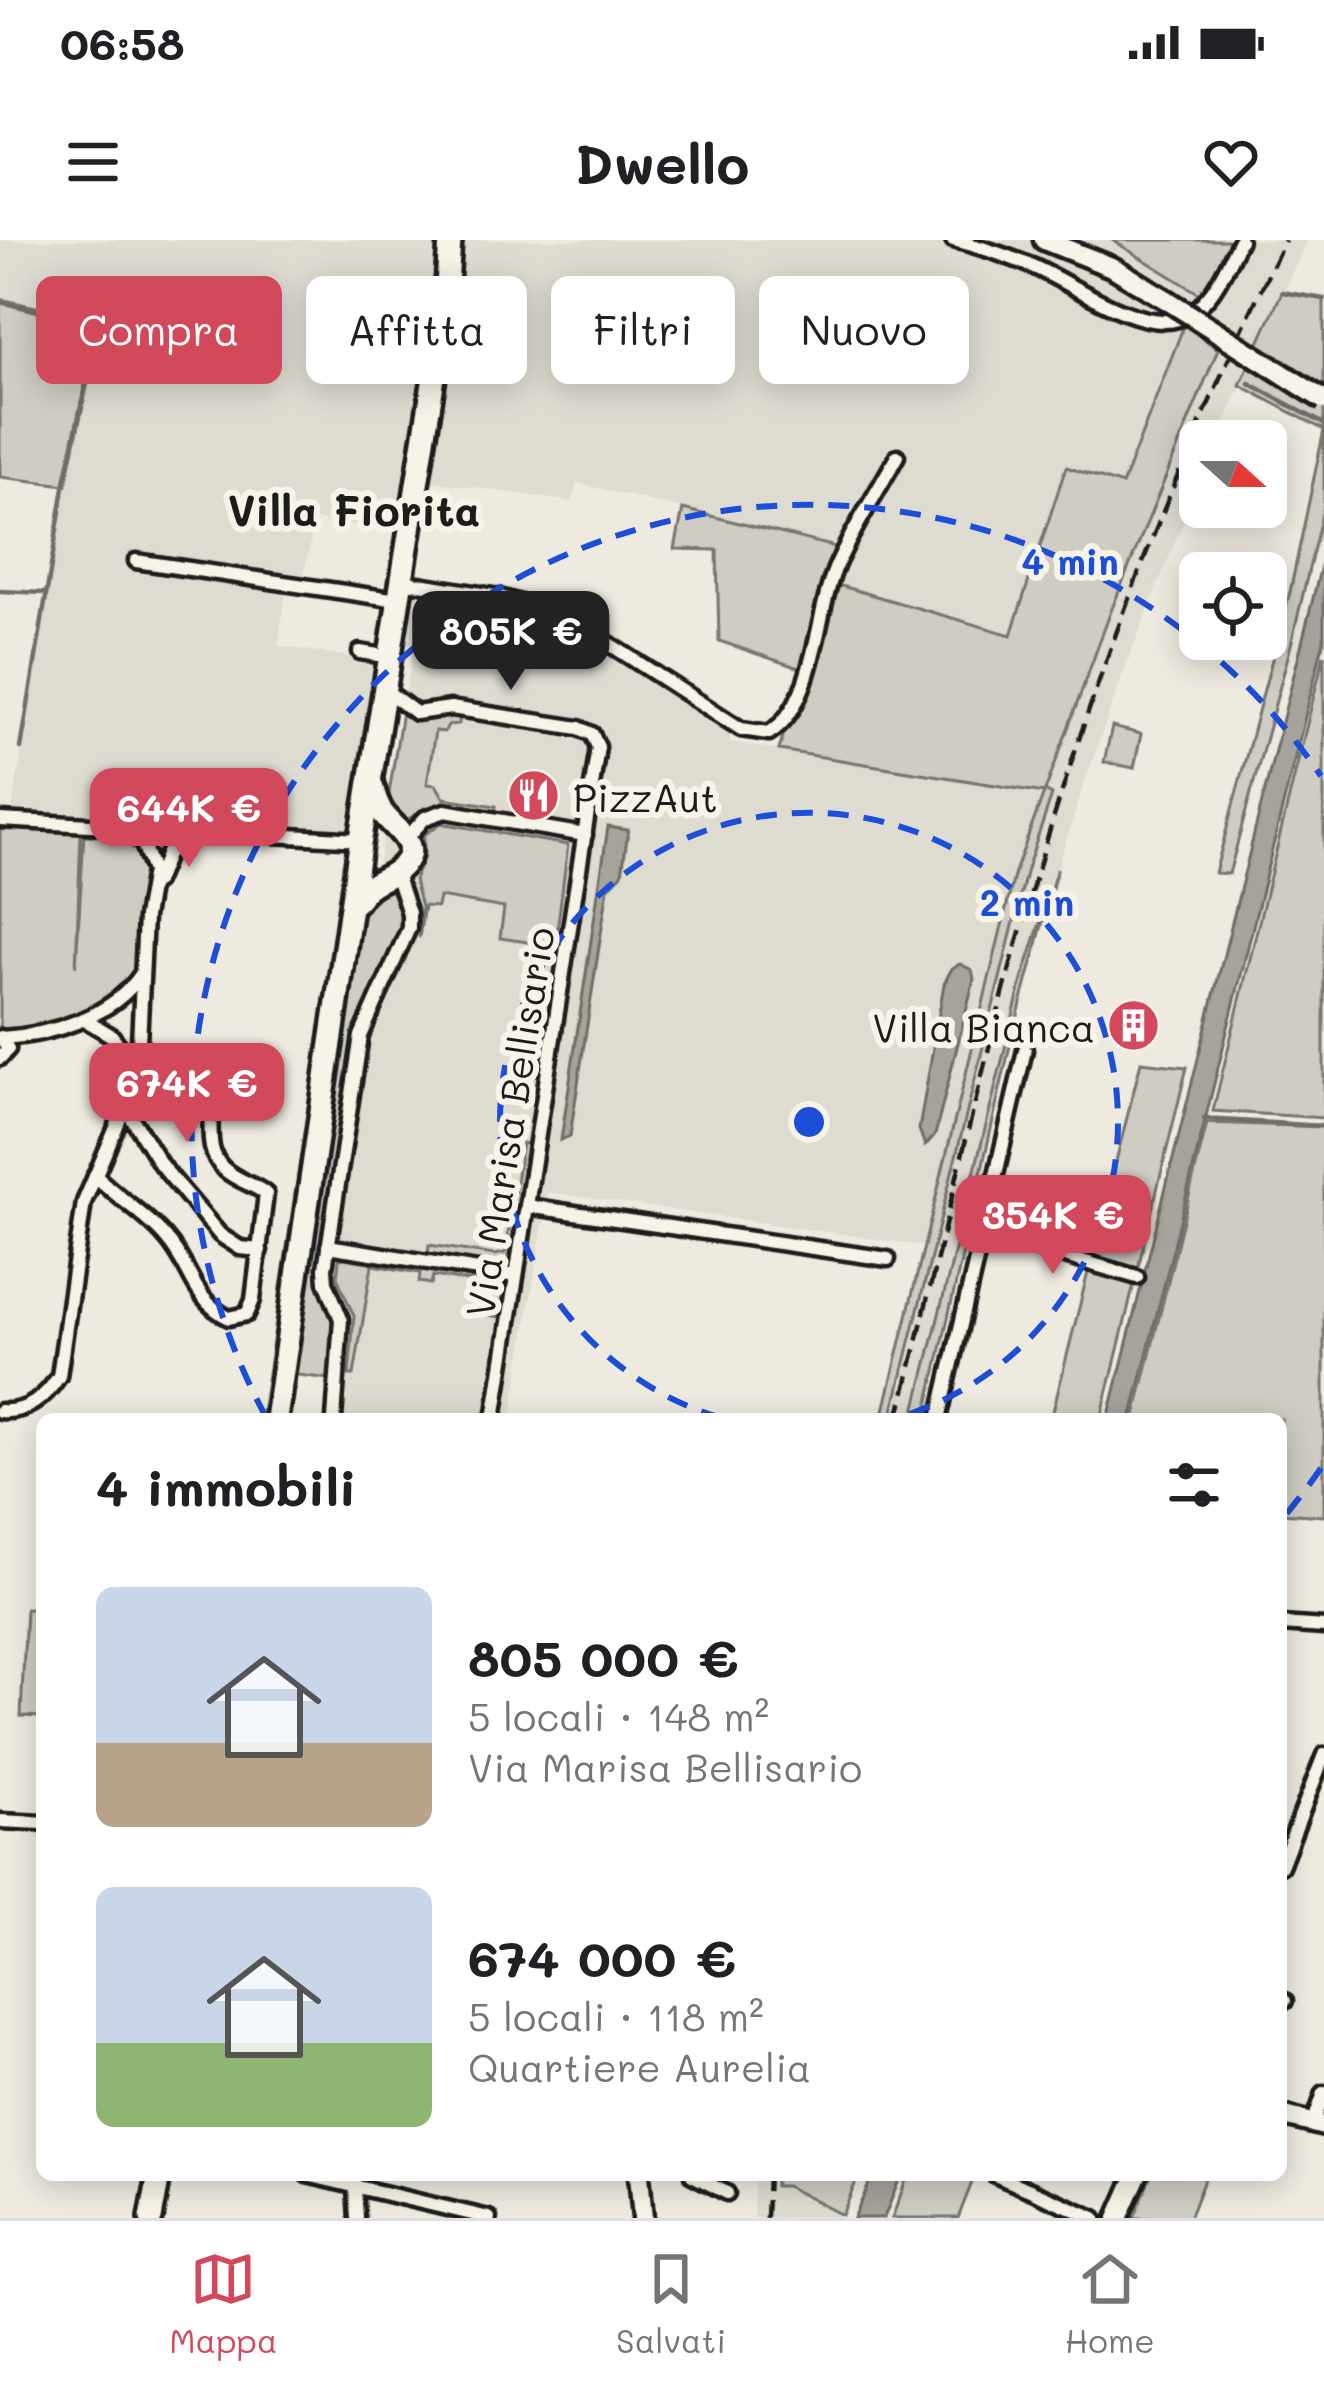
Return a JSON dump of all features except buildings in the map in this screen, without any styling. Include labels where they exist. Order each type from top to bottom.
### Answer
[{"type":"main road","points":[[447,276],[450,240]]},
{"type":"main road","points":[[455,276],[465,240]]},
{"type":"main road","points":[[1047,240],[1114,268],[1324,400]]},
{"type":"main road","points":[[276,1413],[353,907],[358,844],[433,384]]},
{"type":"main road","points":[[353,907],[369,885],[408,857],[403,833],[381,810],[370,780]]},
{"type":"main road","points":[[358,844],[377,825],[403,833]]},
{"type":"main road","points":[[358,844],[370,869],[391,872]]},
{"type":"main road","points":[[1287,2117],[1318,2125]]},
{"type":"main road","points":[[151,2218],[158,2181]]},
{"type":"main road","points":[[640,2181],[644,2218]]},
{"type":"main road","points":[[1118,2218],[1134,2181]]},
{"type":"street","points":[[953,240],[1029,265],[1132,314],[1160,321],[1185,316],[1208,298],[1240,240]]},
{"type":"street","points":[[136,561],[500,597],[554,611],[597,633],[736,726],[753,734],[769,733],[784,721],[798,697],[835,570],[897,456]]},
{"type":"street","points":[[360,652],[389,657]]},
{"type":"street","name":"Via Marisa Bellisario","points":[[384,689],[413,712],[451,708],[579,728],[596,741],[495,1413]]},
{"type":"street","points":[[403,833],[441,812],[584,835]]},
{"type":"street","points":[[0,820],[358,844]]},
{"type":"street","points":[[0,1411],[24,1409],[41,1398],[59,1376],[82,1210],[136,1073],[152,860],[137,828]]},
{"type":"street","points":[[150,894],[177,831]]},
{"type":"street","points":[[334,1413],[341,1316],[325,1277],[328,1246],[361,1036],[408,932],[409,913],[391,872]]},
{"type":"street","points":[[2,1051],[37,1033],[84,1019],[128,991],[142,972]]},
{"type":"street","points":[[84,1019],[112,1036],[136,1073],[206,1086],[215,1157],[232,1175],[266,1194],[254,1300],[247,1314],[229,1318],[205,1304],[166,1237],[95,1175]]},
{"type":"street","points":[[940,1413],[1025,1050]]},
{"type":"street","points":[[125,1107],[164,1169],[220,1235],[240,1248],[260,1250]]},
{"type":"street","points":[[527,1206],[888,1259]]},
{"type":"street","points":[[982,1232],[1137,1277]]},
{"type":"street","points":[[328,1246],[516,1276]]},
{"type":"street","points":[[1287,1624],[1324,1627]]},
{"type":"street","points":[[1287,1851],[1324,1755]]},
{"type":"street","points":[[0,1821],[36,1823]]},
{"type":"street","points":[[1318,2125],[1324,2093]]},
{"type":"street","points":[[354,2181],[357,2218]]},
{"type":"street","points":[[358,2181],[489,2218]]},
{"type":"street","points":[[704,2181],[728,2193]]},
{"type":"street","points":[[1008,2181],[1095,2218]]},
{"type":"shaded area","points":[[0,240],[1307,240],[1226,420],[1189,420],[1218,348],[1184,326],[1122,486],[1066,468],[1012,635],[827,582],[835,547],[577,483],[572,502],[418,479],[402,531],[315,520],[303,578],[288,577],[278,646],[382,662],[356,831],[12,811],[87,384],[282,384],[282,276],[36,276],[36,308],[0,299]]},
{"type":"shaded area","points":[[1112,240],[1233,240],[1203,296]]},
{"type":"shaded area","points":[[1282,292],[1324,299],[1324,430],[1240,385]]},
{"type":"shaded area","points":[[0,299],[36,307],[36,384],[88,384],[66,485],[0,477]]},
{"type":"shaded area","points":[[1184,325],[1218,349],[1189,420],[1179,420],[1179,444],[1045,791],[1052,795],[1027,869],[892,1413],[883,1413],[1015,872],[1044,793],[779,750],[802,669],[719,641],[717,550],[675,549],[683,509],[836,547],[827,582],[1011,635],[1066,467],[1122,485]]},
{"type":"shaded area","points":[[1324,430],[1324,505],[1290,649],[1229,874],[1215,873],[1272,660],[1287,660],[1290,592]]},
{"type":"shaded area","points":[[1179,444],[1181,528],[1082,790],[1022,980],[914,1413],[892,1413],[1027,869],[1051,795],[1015,872],[924,1246],[548,1192],[512,1413],[328,1413],[331,1382],[296,1375],[422,594],[436,590],[503,602],[565,620],[730,728],[730,742],[1044,792]]},
{"type":"shaded area","points":[[1324,554],[1324,640],[1132,1413],[1109,1413]]},
{"type":"shaded area","points":[[1324,654],[1324,1118],[1213,1111]]},
{"type":"shaded area","points":[[402,711],[419,718],[460,715],[459,724],[435,731],[427,784],[436,785],[444,798],[496,806],[495,815],[441,804],[407,819],[387,806]]},
{"type":"shaded area","points":[[1112,727],[1141,734],[1134,768],[1104,762]]},
{"type":"shaded area","points":[[441,823],[568,845],[555,946],[500,938],[504,908],[439,897],[437,907],[424,906],[419,938],[421,907],[414,880],[424,857],[424,835]]},
{"type":"shaded area","points":[[608,827],[628,830],[622,874],[608,888],[570,1136],[561,1140]]},
{"type":"shaded area","points":[[0,828],[81,831],[76,966],[84,835],[123,838],[140,855],[146,877],[142,952],[136,973],[113,999],[76,1016],[0,1029]]},
{"type":"shaded area","points":[[1057,869],[1011,1041],[926,1413],[914,1413],[1022,980]]},
{"type":"shaded area","points":[[389,886],[401,911],[402,927],[355,1031],[318,1270],[335,1317],[330,1379],[290,1374],[363,908]]},
{"type":"shaded area","points":[[960,964],[972,970],[974,979],[935,1135],[925,1146],[919,1129],[944,984],[952,968]]},
{"type":"shaded area","points":[[1141,1062],[1187,1067],[1102,1413],[1053,1413]]},
{"type":"shaded area","points":[[1207,1123],[1324,1127],[1324,1516],[1287,1513],[1287,1413],[1135,1413]]},
{"type":"shaded area","points":[[522,1143],[527,1144],[507,1266],[428,1254],[429,1245],[505,1253]]},
{"type":"shaded area","points":[[343,1258],[504,1283],[499,1317],[489,1315],[493,1285],[433,1276],[431,1284],[419,1282],[420,1273],[372,1265],[354,1375],[349,1375],[354,1316],[337,1277]]},
{"type":"shaded area","points":[[26,1609],[36,1609],[36,1717],[21,1716]]},
{"type":"shaded area","points":[[754,2181],[775,2181],[775,2186],[786,2186],[842,2215],[840,2218],[753,2218]]},
{"type":"shaded area","points":[[775,2181],[856,2181],[842,2215],[786,2186],[775,2186]]},
{"type":"shaded area","points":[[870,2181],[899,2181],[884,2218],[854,2218]]},
{"type":"shaded area","points":[[906,2181],[973,2181],[958,2218],[892,2218]]},
{"type":"shaded area","points":[[1149,2181],[1204,2181],[1189,2218],[1134,2218]]},
{"type":"waterway","points":[[1282,292],[1324,299]]},
{"type":"waterway","points":[[0,302],[98,325],[64,487],[21,748]]},
{"type":"waterway","points":[[1249,383],[1324,424]]},
{"type":"waterway","points":[[0,591],[46,593]]},
{"type":"waterway","points":[[263,1413],[347,854]]},
{"type":"waterway","points":[[1204,1119],[1324,1126]]},
{"type":"railway","points":[[899,1413],[1013,956],[1082,732],[1161,518],[1285,240]]},
{"type":"railway","points":[[766,2218],[768,2181]]},
{"type":"place","name":"PizzAut","points":[[534,796]]},
{"type":"place","name":"Villa Bianca","points":[[1134,1026]]},
{"type":"district","name":"Villa Fiorita","points":[[354,509]]}]
